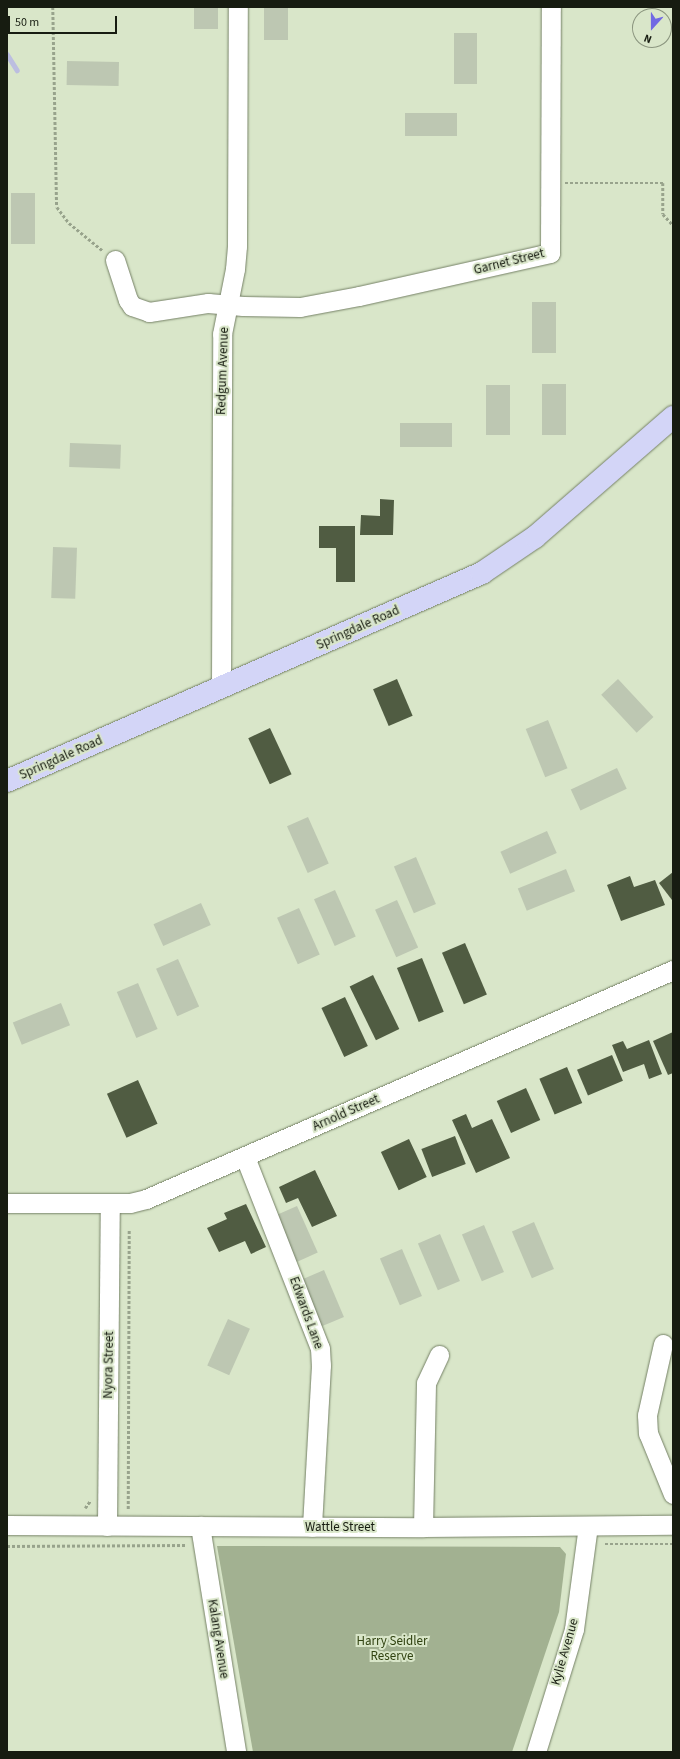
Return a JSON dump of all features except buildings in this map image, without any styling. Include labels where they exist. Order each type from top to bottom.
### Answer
[{"type":"main road","name":"Springdale Road","points":[[7,781],[482,573],[536,537],[673,417]]},
{"type":"street","name":"Redgum Avenue","points":[[221,688],[222,334],[235,269],[237,246],[238,7]]},
{"type":"street","name":"Garnet Street","points":[[227,304],[300,307],[359,296],[550,254],[551,7]]},
{"type":"street","points":[[115,260],[128,300],[132,306],[140,310],[158,311],[208,303],[227,304]]},
{"type":"street","name":"Arnold Street","points":[[7,1203],[110,1204],[130,1203],[146,1199],[673,970]]},
{"type":"street","name":"Edwards Lane","points":[[244,1157],[320,1348],[322,1365],[312,1527]]},
{"type":"street","name":"Nyora Street","points":[[107,1526],[110,1204]]},
{"type":"street","points":[[662,1344],[647,1415],[648,1433],[673,1494]]},
{"type":"street","points":[[424,1527],[426,1383],[439,1355]]},
{"type":"street","name":"Wattle Street","points":[[7,1526],[424,1527],[673,1524]]},
{"type":"street","name":"Kalang Avenue","points":[[200,1526],[236,1752]]},
{"type":"street","name":"Kylie Avenue","points":[[536,1752],[574,1628],[588,1526]]},
{"type":"path","points":[[53,7],[57,207],[69,223],[115,260]]},
{"type":"path","points":[[551,182],[663,183],[663,214],[673,225]]},
{"type":"path","points":[[127,1509],[129,1229]]},
{"type":"path","points":[[605,1544],[673,1544]]},
{"type":"path","points":[[7,1546],[192,1545]]},
{"type":"green space","points":[[194,7],[218,7],[218,29],[194,29]]},
{"type":"green space","points":[[264,7],[288,7],[288,40],[264,40]]},
{"type":"green space","points":[[454,33],[477,33],[477,84],[454,84]]},
{"type":"green space","points":[[67,61],[119,62],[119,86],[67,85]]},
{"type":"green space","points":[[405,113],[457,113],[457,136],[405,136]]},
{"type":"green space","points":[[11,193],[35,193],[35,244],[11,244]]},
{"type":"green space","points":[[532,302],[556,302],[556,353],[532,353]]},
{"type":"green space","points":[[542,384],[566,384],[566,435],[542,435]]},
{"type":"green space","points":[[486,385],[510,385],[510,435],[486,435]]},
{"type":"green space","points":[[400,423],[452,423],[452,447],[400,447]]},
{"type":"green space","points":[[70,443],[121,445],[120,469],[69,467]]},
{"type":"green space","points":[[53,547],[77,548],[75,599],[51,598]]},
{"type":"green space","points":[[618,679],[653,717],[637,733],[601,695]]},
{"type":"green space","points":[[548,720],[567,768],[545,777],[526,729]]},
{"type":"green space","points":[[617,768],[627,789],[580,810],[571,790]]},
{"type":"green space","points":[[308,817],[329,864],[308,873],[287,826]]},
{"type":"green space","points":[[547,831],[557,853],[510,874],[500,852]]},
{"type":"green space","points":[[416,857],[436,904],[414,913],[394,866]]},
{"type":"green space","points":[[566,869],[575,891],[527,911],[518,888]]},
{"type":"green space","points":[[335,890],[356,937],[335,946],[314,899]]},
{"type":"green space","points":[[397,900],[418,948],[396,957],[375,910]]},
{"type":"green space","points":[[201,903],[211,925],[163,946],[153,924]]},
{"type":"green space","points":[[299,908],[320,955],[298,964],[277,918]]},
{"type":"green space","points":[[178,959],[199,1007],[177,1016],[156,969]]},
{"type":"green space","points":[[138,983],[158,1029],[136,1038],[117,992]]},
{"type":"green space","points":[[61,1003],[70,1025],[22,1045],[13,1022]]},
{"type":"green space","points":[[297,1206],[318,1253],[297,1262],[276,1215]]},
{"type":"green space","points":[[534,1222],[554,1269],[532,1278],[512,1231]]},
{"type":"green space","points":[[484,1225],[504,1272],[482,1281],[462,1234]]},
{"type":"green space","points":[[440,1234],[460,1281],[438,1290],[418,1243]]},
{"type":"green space","points":[[402,1249],[422,1296],[400,1305],[380,1258]]},
{"type":"green space","points":[[324,1270],[344,1317],[322,1326],[302,1279]]},
{"type":"green space","points":[[228,1319],[250,1329],[229,1375],[207,1366]]},
{"type":"green space","name":"Harry Seidler Reserve","points":[[217,1546],[560,1547],[566,1554],[559,1612],[512,1752],[253,1752]]},
{"type":"waterway","points":[[7,54],[17,70]]}]
